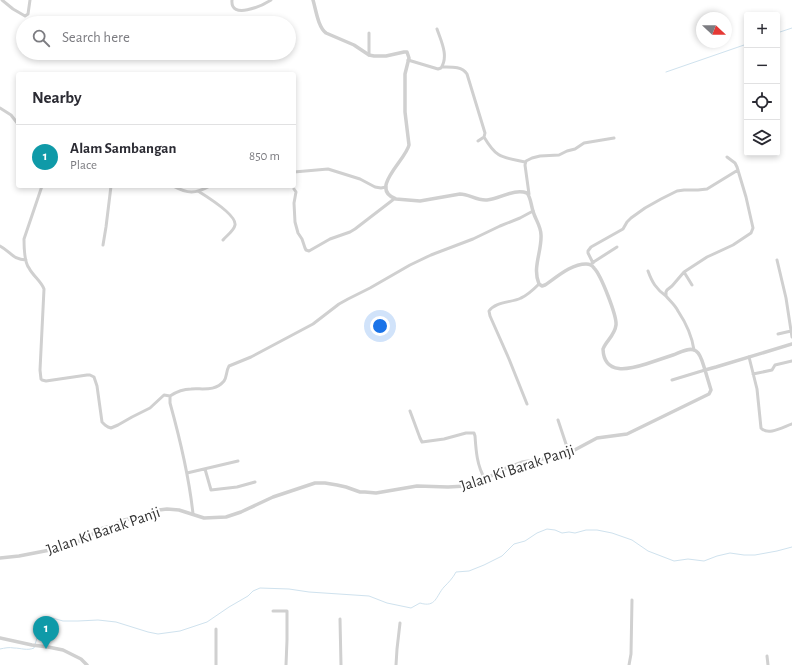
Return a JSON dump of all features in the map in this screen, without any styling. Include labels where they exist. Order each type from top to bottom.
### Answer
[{"type":"street","points":[[2,0],[25,16],[29,12],[30,0]]},
{"type":"street","points":[[232,0],[232,7],[238,10],[256,7],[271,0]]},
{"type":"street","points":[[313,0],[323,31],[354,45],[369,55],[381,56],[404,52],[407,52],[408,54],[409,58],[405,74],[405,108],[408,148],[404,156],[388,177],[386,187],[389,194],[394,199],[420,200],[466,194],[486,200],[520,192],[529,194]]},
{"type":"street","points":[[438,29],[444,51],[444,62],[442,67]]},
{"type":"street","points":[[369,32],[369,55]]},
{"type":"street","points":[[408,60],[438,69],[441,69],[442,67],[464,70],[466,72],[485,133],[484,137],[496,154],[508,159],[525,162],[540,156],[559,155],[575,149],[584,143],[614,138]]},
{"type":"street","points":[[0,108],[11,114],[16,121]]},
{"type":"street","points":[[478,141],[484,137]]},
{"type":"street","points":[[666,296],[666,292],[684,272],[707,257],[733,245],[753,230],[749,209],[738,170],[734,163],[727,157]]},
{"type":"street","points":[[525,162],[529,194],[541,235],[537,259],[537,278],[539,284]]},
{"type":"street","points":[[296,172],[328,168],[360,179],[375,187],[386,187]]},
{"type":"street","points":[[705,370],[699,354],[694,350],[689,349],[662,359],[627,369],[618,368],[609,364],[604,356],[603,350],[615,331],[616,319],[598,273],[593,267],[588,253],[591,247],[623,229],[629,220],[645,208],[661,199],[677,191],[707,189],[738,170]]},
{"type":"street","points":[[41,188],[24,239],[24,248],[28,267],[42,285],[44,290],[40,376],[42,380],[46,381],[87,375],[94,377],[97,386],[102,422],[104,425],[111,428],[150,408],[164,395],[170,396],[193,388],[210,389],[218,385],[226,378],[229,366],[251,357],[313,324],[348,299],[431,255],[473,239],[533,211]]},
{"type":"street","points":[[103,246],[110,188]]},
{"type":"street","points":[[177,188],[186,192],[198,191],[205,188]]},
{"type":"street","points":[[294,189],[296,192],[294,214],[296,229],[306,250],[309,251],[330,239],[355,229],[394,199]]},
{"type":"street","points":[[198,191],[222,207],[235,221],[236,225],[223,240]]},
{"type":"street","points":[[0,246],[6,249],[14,257],[21,260],[26,260]]},
{"type":"street","points":[[539,284],[542,286],[545,285],[566,271],[583,264],[592,264],[617,247]]},
{"type":"street","points":[[777,260],[786,298],[792,337]]},
{"type":"street","points":[[648,271],[656,288],[666,296],[682,316],[692,338],[694,350]]},
{"type":"street","points":[[684,272],[692,285]]},
{"type":"street","points":[[527,404],[489,311],[497,304],[510,302],[521,298],[531,292],[539,284]]},
{"type":"street","points":[[778,334],[791,331]]},
{"type":"street","points":[[672,380],[792,344]]},
{"type":"street","points":[[749,357],[758,396],[761,428],[763,431],[773,431],[792,424]]},
{"type":"street","points":[[753,374],[772,370],[776,366],[792,361]]},
{"type":"street","name":"Jalan Ki Barak Panji","points":[[0,558],[19,556],[58,548],[82,540],[103,528],[112,526],[126,519],[145,516],[159,510],[179,510],[204,518],[218,518],[233,515],[273,497],[315,483],[325,483],[346,487],[360,492],[376,493],[417,486],[448,487],[466,486],[478,483],[504,469],[523,462],[569,453],[597,438],[627,434],[709,394],[710,390],[705,370]]},
{"type":"street","points":[[170,396],[170,402],[190,486],[194,514]]},
{"type":"street","points":[[410,411],[422,442],[474,433],[480,471],[485,479]]},
{"type":"street","points":[[558,420],[569,453]]},
{"type":"street","points":[[187,473],[238,461]]},
{"type":"street","points":[[205,469],[211,490],[237,487],[255,482]]},
{"type":"street","points":[[629,665],[631,654],[632,600]]},
{"type":"street","points":[[273,611],[286,611],[286,665]]},
{"type":"street","points":[[340,619],[341,665]]},
{"type":"street","points":[[396,665],[400,623]]},
{"type":"street","points":[[216,628],[216,665]]},
{"type":"street","points":[[0,638],[63,650],[81,659],[87,665]]},
{"type":"street","points":[[767,656],[768,665]]},
{"type":"waterway","points":[[780,32],[792,28]]},
{"type":"waterway","points":[[666,72],[744,45]]},
{"type":"waterway","points":[[0,649],[34,648],[38,630],[44,617],[63,621],[98,620],[116,622],[158,634],[180,631],[207,622],[248,596],[253,591],[260,588],[369,596],[387,603],[411,608],[420,603],[433,603],[456,572],[469,571],[484,565],[502,556],[514,544],[525,541],[537,533],[547,529],[562,533],[575,533],[586,530],[597,530],[612,533],[632,540],[648,551],[674,561],[688,559],[704,561],[730,553],[755,555],[792,547]]},
{"type":"place","name":"Alam Sambangan","points":[[46,649]]}]
